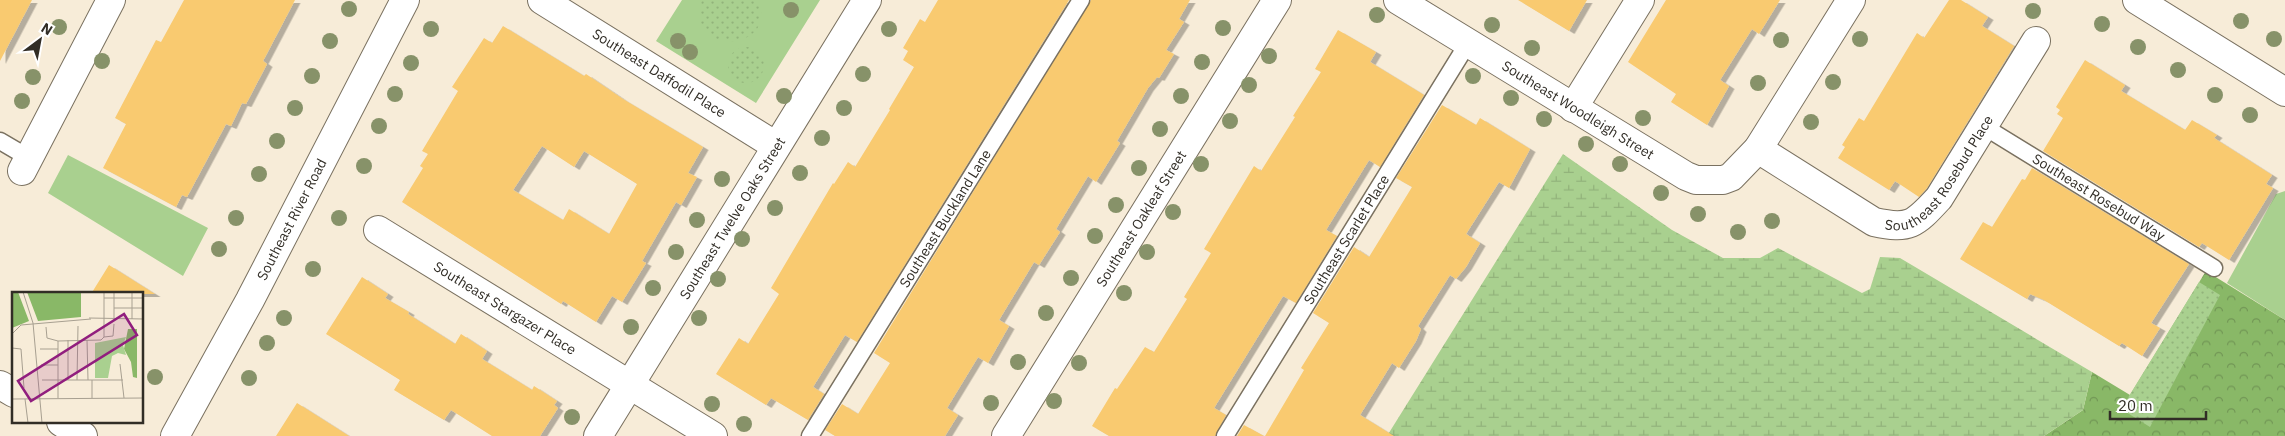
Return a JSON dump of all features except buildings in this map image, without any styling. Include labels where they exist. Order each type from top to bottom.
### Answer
[{"type":"street","points":[[25,165],[111,0]]},
{"type":"street","name":"Southeast River Road","points":[[175,436],[250,300],[405,0]]},
{"type":"street","name":"Southeast Daffodil Place","points":[[542,0],[776,146]]},
{"type":"street","name":"Southeast Twelve Oaks Street","points":[[598,436],[867,0]]},
{"type":"street","name":"Southeast Oakleaf Street","points":[[1006,436],[1277,0]]},
{"type":"street","name":"Southeast Woodleigh Street","points":[[1398,0],[1573,108],[1686,176],[1696,180],[1723,180],[1731,177],[1758,149],[1851,0]]},
{"type":"street","points":[[1573,108],[1640,0]]},
{"type":"street","points":[[2137,0],[2285,92]]},
{"type":"street","name":"Southeast Rosebud Place","points":[[1758,149],[1874,222],[1895,227],[1905,226],[1921,218],[1939,198],[2036,41]]},
{"type":"street","name":"Southeast Stargazer Place","points":[[378,230],[713,436]]},
{"type":"street","points":[[0,385],[12,392]]},
{"type":"street","points":[[64,424],[83,436]]},
{"type":"lane","name":"Southeast Buckland Lane","points":[[810,436],[1081,0]]},
{"type":"lane","name":"Southeast Scarlet Place","points":[[1225,436],[1468,43]]},
{"type":"lane","name":"Southeast Rosebud Way","points":[[1983,126],[2214,268]]},
{"type":"lane","points":[[0,141],[25,165]]},
{"type":"green space","points":[[682,0],[820,0],[756,103],[656,41]]},
{"type":"green space","points":[[702,0],[758,0],[761,18],[756,30],[745,38],[731,41],[717,39],[705,32],[700,19]]},
{"type":"green space","points":[[746,47],[753,48],[759,52],[763,58],[763,72],[759,78],[753,82],[746,83],[739,82],[733,78],[729,72],[728,65],[729,58],[733,52],[739,48]]},
{"type":"green space","points":[[1563,154],[1672,230],[1723,258],[1760,258],[1778,248],[1862,293],[1870,289],[1880,257],[1900,258],[2092,372],[2083,410],[2044,436],[1387,436]]},
{"type":"green space","points":[[68,155],[208,228],[183,276],[48,193]]},
{"type":"green space","points":[[2285,191],[2285,320],[2227,283],[2276,194]]},
{"type":"green space","points":[[2206,271],[2285,320],[2285,436],[2044,436],[2083,410],[2092,372],[2130,395]]},
{"type":"green space","points":[[2199,282],[2220,295],[2150,427],[2121,409]]}]
